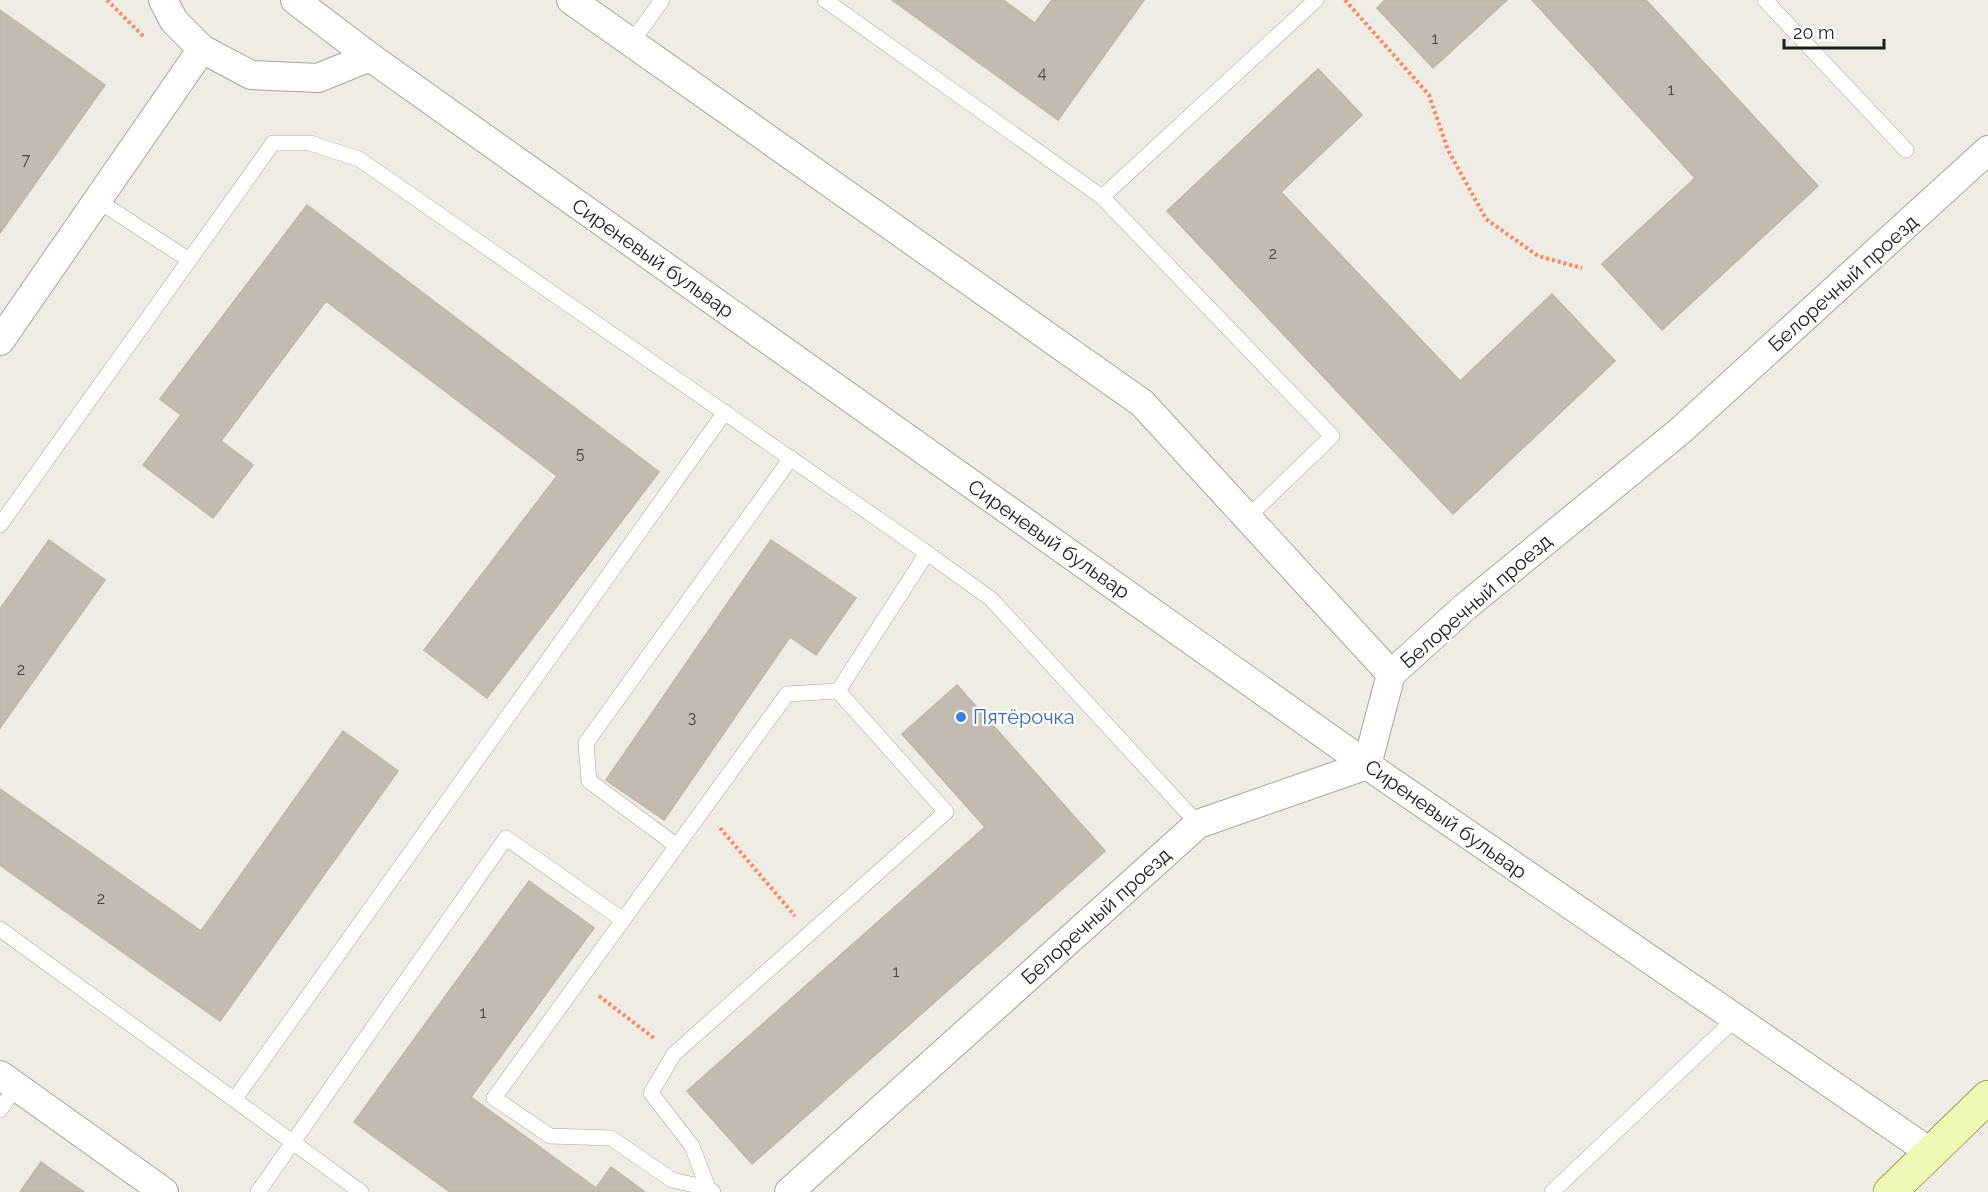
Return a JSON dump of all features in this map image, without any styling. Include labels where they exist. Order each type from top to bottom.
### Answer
[{"type":"main road","points":[[1890,1192],[1988,1097]]},
{"type":"street","points":[[163,0],[174,21],[202,49],[251,75],[318,78],[370,57]]},
{"type":"street","name":"Сиреневый бульвар","points":[[295,0],[370,57],[1367,765],[1930,1152]]},
{"type":"street","points":[[571,0],[1142,403],[1391,674]]},
{"type":"street","points":[[0,341],[202,49]]},
{"type":"street","name":"Белоречный проезд","points":[[789,1192],[1198,824],[1367,765],[1391,674],[1465,607],[1680,431],[1988,150]]},
{"type":"street","points":[[8,1081],[164,1192]]},
{"type":"lane","points":[[631,43],[662,0]]},
{"type":"lane","points":[[825,0],[1102,196],[1332,436],[1247,518]]},
{"type":"lane","points":[[1102,196],[1316,0]]},
{"type":"lane","points":[[1765,0],[1906,150]]},
{"type":"lane","points":[[0,525],[273,142],[310,143],[359,159],[992,599],[1198,824]]},
{"type":"lane","points":[[97,200],[189,261]]},
{"type":"lane","points":[[234,1100],[724,412]]},
{"type":"lane","points":[[677,846],[589,781],[586,743],[791,458]]},
{"type":"lane","points":[[838,691],[927,553]]},
{"type":"lane","points":[[711,1190],[672,1180],[611,1138],[550,1136],[494,1098],[787,694],[838,691]]},
{"type":"lane","points":[[711,1190],[692,1146],[651,1093],[674,1054],[946,812],[838,691]]},
{"type":"lane","points":[[258,1192],[506,838],[623,920]]},
{"type":"lane","points":[[0,929],[361,1192]]},
{"type":"lane","points":[[1552,1192],[1736,1018]]},
{"type":"lane","points":[[0,1110],[8,1081]]},
{"type":"path","points":[[1345,0],[1429,95],[1448,150],[1486,219],[1538,256],[1582,268]]},
{"type":"path","points":[[704,809],[810,933]]},
{"type":"path","points":[[580,981],[674,1054]]},
{"type":"building","points":[[892,0],[1003,0],[1035,23],[1052,0],[1144,0],[1058,120]]},
{"type":"building","points":[[1385,0],[1507,0],[1433,68],[1377,8]]},
{"type":"building","points":[[1532,0],[1646,0],[1818,186],[1662,330],[1602,264],[1695,178]]},
{"type":"building","points":[[0,10],[105,85],[0,233]]},
{"type":"building","points":[[1318,69],[1362,115],[1281,192],[1460,381],[1552,294],[1615,361],[1453,514],[1167,211]]},
{"type":"building","points":[[307,205],[659,472],[487,698],[424,650],[557,476],[326,301],[221,441],[253,465],[213,518],[143,465],[181,415],[160,399]]},
{"type":"building","points":[[49,540],[105,580],[0,728],[0,609]]},
{"type":"building","points":[[771,540],[856,598],[816,655],[790,637],[664,820],[606,780]]},
{"type":"building","points":[[957,685],[1105,851],[752,1164],[687,1091],[985,827],[902,734]]},
{"type":"building","points":[[343,731],[398,771],[220,1021],[0,865],[0,789],[201,931]]},
{"type":"building","points":[[529,881],[594,928],[471,1097],[596,1188],[611,1167],[645,1192],[450,1192],[354,1122]]},
{"type":"building","points":[[41,1162],[84,1192],[20,1192]]},
{"type":"place","name":"Пятёрочка","points":[[961,717]]}]
